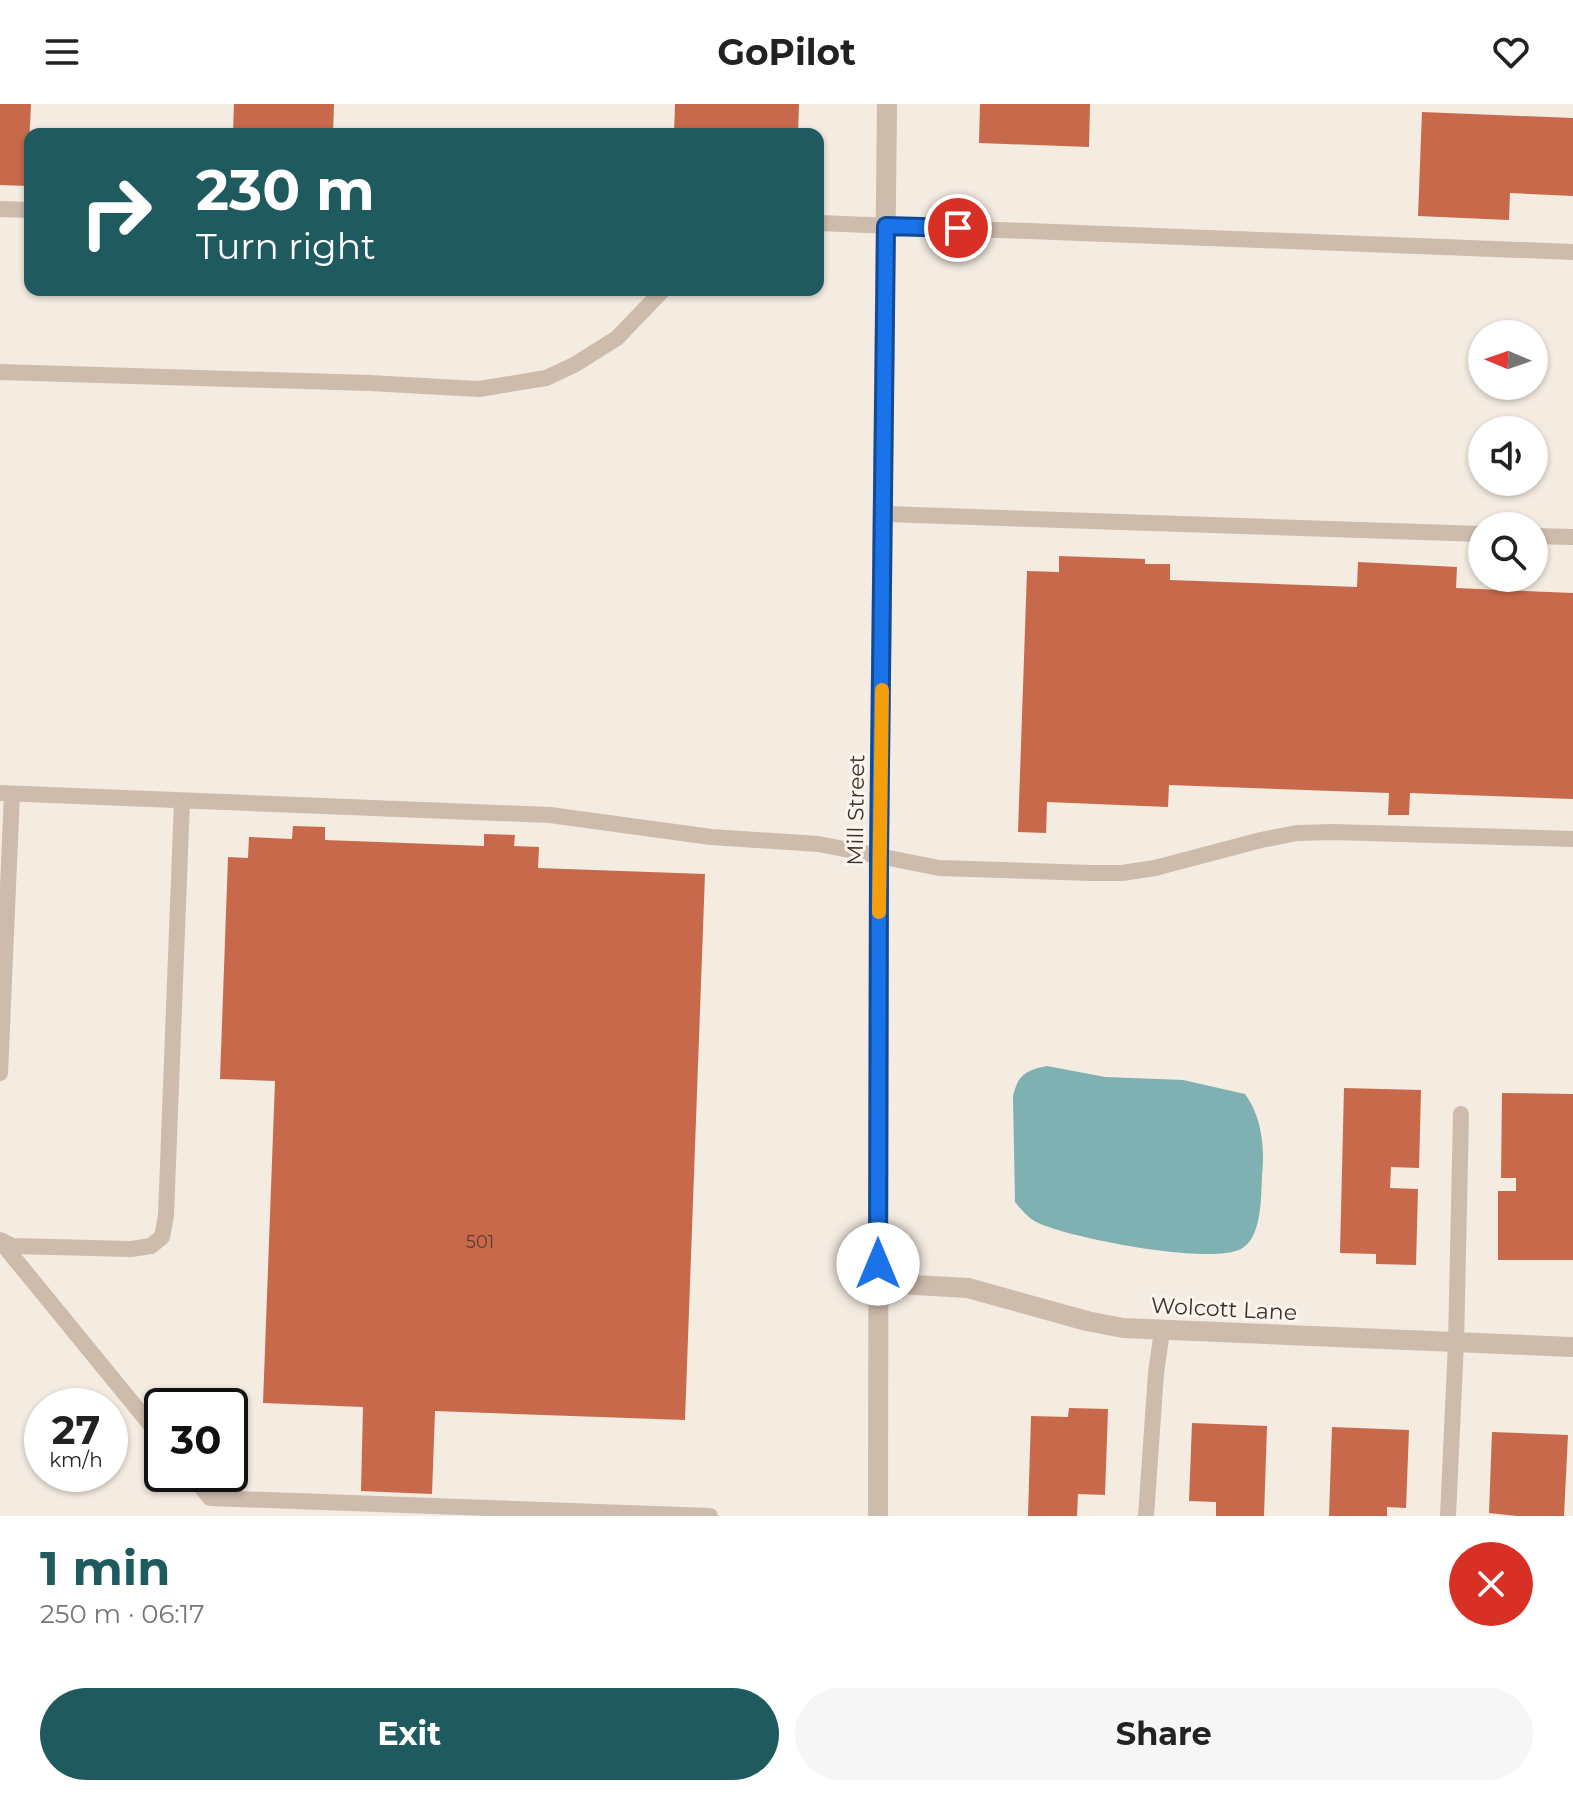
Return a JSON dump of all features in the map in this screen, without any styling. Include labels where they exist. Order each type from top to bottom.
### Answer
[{"type":"street","name":"Mill Street","points":[[878,1516],[879,856],[887,104]]},
{"type":"street","name":"Wolcott Lane","points":[[878,1283],[968,1288],[1123,1328],[1573,1347]]},
{"type":"lane","points":[[0,209],[24,210]]},
{"type":"lane","points":[[824,223],[1573,252]]},
{"type":"lane","points":[[0,372],[479,389],[546,378],[574,365],[617,338],[657,296]]},
{"type":"lane","points":[[885,514],[1468,534]]},
{"type":"lane","points":[[1548,536],[1573,537]]},
{"type":"lane","points":[[0,1073],[6,793],[550,815],[711,837],[819,844],[939,868],[1122,873],[1155,868],[1297,833],[1573,839]]},
{"type":"lane","points":[[0,1241],[12,1246],[131,1249],[151,1246],[162,1237],[166,1215],[182,801]]},
{"type":"lane","points":[[1448,1516],[1456,1343],[1461,1114]]},
{"type":"lane","points":[[0,1241],[144,1417]]},
{"type":"lane","points":[[1146,1516],[1162,1331]]},
{"type":"lane","points":[[205,1492],[210,1498],[710,1516]]},
{"type":"water","points":[[1047,1066],[1105,1077],[1183,1080],[1245,1094],[1259,1123],[1263,1155],[1259,1216],[1248,1244],[1225,1253],[1174,1252],[1084,1237],[1043,1225],[1028,1216],[1015,1202],[1013,1096],[1017,1083],[1024,1075]]},
{"type":"building","points":[[0,104],[31,104],[30,128],[24,128],[24,186],[0,185]]},
{"type":"building","points":[[234,104],[334,104],[333,128],[233,128]]},
{"type":"building","points":[[675,104],[799,104],[798,128],[674,128]]},
{"type":"building","points":[[980,104],[1090,104],[1089,147],[979,143]]},
{"type":"building","points":[[1422,112],[1573,118],[1573,196],[1510,193],[1509,220],[1418,216]]},
{"type":"building","points":[[1059,556],[1145,559],[1145,564],[1170,564],[1170,580],[1357,587],[1358,562],[1457,567],[1456,588],[1468,589],[1468,592],[1573,593],[1573,799],[1410,793],[1409,815],[1388,815],[1389,793],[1169,785],[1168,807],[1047,802],[1046,833],[1018,832],[1027,571],[1059,572]]},
{"type":"building","points":[[293,826],[325,827],[325,840],[484,846],[484,834],[515,835],[514,846],[539,847],[538,868],[705,874],[685,1420],[435,1411],[432,1494],[361,1491],[363,1407],[263,1403],[275,1081],[220,1079],[228,857],[248,858],[249,837],[292,839]]},
{"type":"building","points":[[1344,1088],[1421,1090],[1419,1168],[1391,1167],[1390,1188],[1418,1189],[1416,1265],[1376,1264],[1376,1254],[1340,1253]]},
{"type":"building","points":[[1502,1093],[1573,1094],[1573,1260],[1498,1260],[1498,1191],[1516,1191],[1516,1178],[1501,1178]]},
{"type":"building","points":[[1069,1408],[1108,1409],[1105,1495],[1078,1494],[1077,1516],[1028,1516],[1031,1416],[1068,1417]]},
{"type":"building","points":[[1192,1423],[1267,1426],[1264,1516],[1216,1516],[1216,1502],[1189,1501]]},
{"type":"building","points":[[1332,1427],[1409,1430],[1406,1508],[1387,1507],[1387,1516],[1329,1516]]},
{"type":"building","points":[[1492,1432],[1568,1435],[1564,1516],[1489,1513]]},
{"type":"slow traffic","points":[[879,912],[882,690]]},
{"type":"route","points":[[878,1264],[886,226],[958,228]]}]
